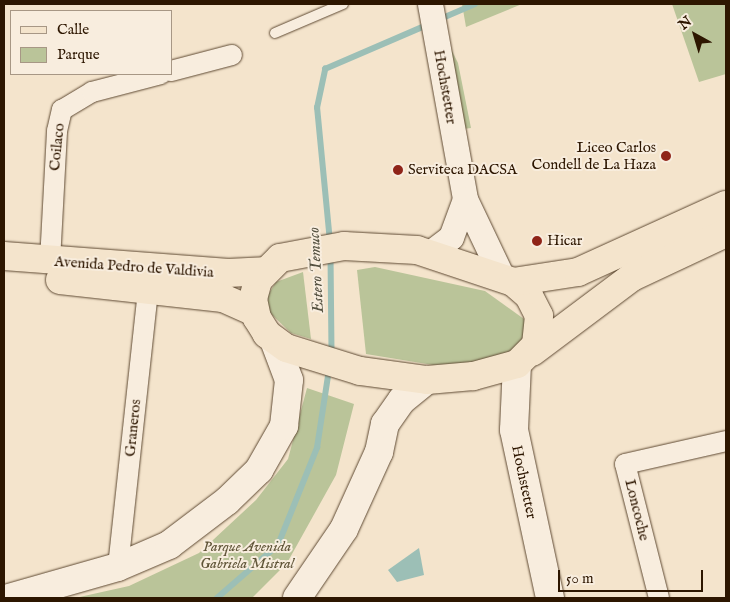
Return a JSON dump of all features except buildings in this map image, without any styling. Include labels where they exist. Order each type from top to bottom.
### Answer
[{"type":"main road","points":[[508,280],[578,272],[726,205]]},
{"type":"main road","points":[[274,340],[312,359],[360,371],[427,380],[473,376],[524,358],[632,277],[726,233]]},
{"type":"main road","points":[[9,598],[118,567],[194,529],[273,452],[284,426],[289,380],[274,340],[255,312],[255,290],[264,271],[280,258],[306,251],[344,246],[430,253],[508,280],[529,296],[539,316],[540,337],[524,358]]},
{"type":"main road","name":"Avenida Pedro de Valdivia","points":[[4,256],[50,261],[228,273],[264,271]]},
{"type":"main road","name":"Avenida Pedro de Valdivia","points":[[4,274],[223,298],[255,312]]},
{"type":"main road","name":"Hochstetter","points":[[524,358],[514,430],[550,598]]},
{"type":"main road","points":[[297,598],[319,572],[344,528],[379,452],[384,424],[402,400],[427,380]]},
{"type":"street","name":"Hochstetter","points":[[430,4],[465,199],[508,280]]},
{"type":"street","points":[[172,71],[232,55]]},
{"type":"street","name":"Coilaco","points":[[50,261],[57,131],[62,110],[92,92],[157,75]]},
{"type":"street","name":"Hochstetter","points":[[430,253],[452,237],[465,199]]},
{"type":"street","name":"Graneros","points":[[118,567],[148,290]]},
{"type":"street","name":"Loncoche","points":[[659,598],[625,464],[726,441]]},
{"type":"lane","points":[[275,33],[344,4]]},
{"type":"green space","points":[[462,4],[522,4],[466,27]]},
{"type":"green space","points":[[672,4],[726,4],[726,74],[699,82]]},
{"type":"green space","points":[[448,43],[458,63],[471,128],[463,129]]},
{"type":"green space","points":[[375,267],[485,291],[524,319],[527,335],[519,348],[480,363],[433,365],[366,354],[357,270]]},
{"type":"green space","points":[[303,272],[311,339],[291,333],[267,310],[268,295],[276,282]]},
{"type":"green space","name":"Parque Avenida Gabriela Mistral","points":[[307,388],[354,404],[336,475],[287,563],[252,598],[75,598],[129,586],[199,553],[256,500],[288,459]]},
{"type":"water","points":[[419,548],[424,575],[397,582],[388,570]]},
{"type":"waterway","name":"Estero Temuco","points":[[438,20],[475,4]]},
{"type":"waterway","name":"Estero Temuco","points":[[330,242],[317,108],[325,69],[427,25]]},
{"type":"waterway","name":"Estero Temuco","points":[[331,256],[332,354]]},
{"type":"waterway","name":"Estero Temuco","points":[[217,598],[278,545],[317,448],[329,370]]},
{"type":"place","name":"Liceo Carlos Condell de La Haza","points":[[666,156]]},
{"type":"place","name":"Serviteca DACSA","points":[[398,170]]},
{"type":"place","name":"Hicar","points":[[537,241]]}]
